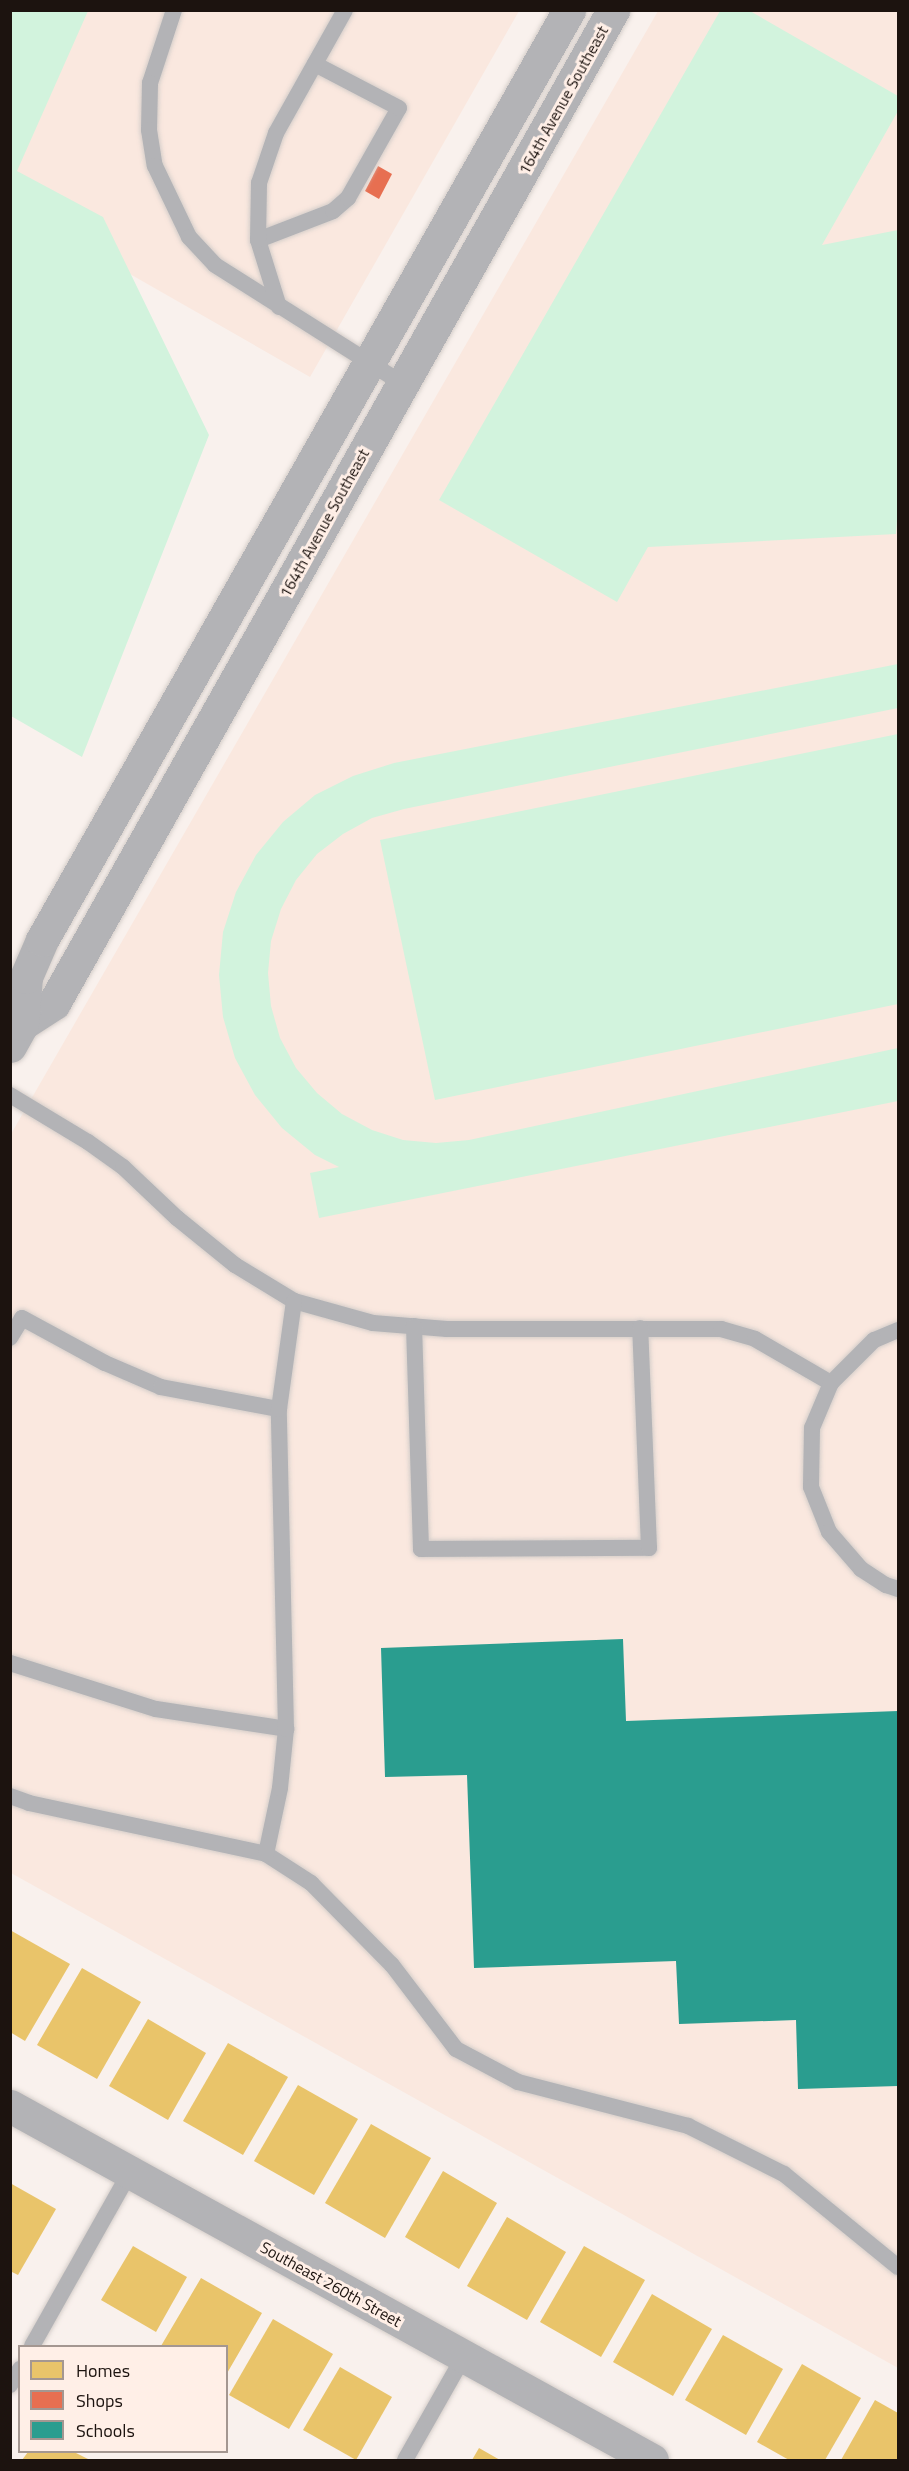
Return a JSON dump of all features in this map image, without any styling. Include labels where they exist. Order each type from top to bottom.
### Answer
[{"type":"street","name":"164th Avenue Southeast","points":[[16,1035],[26,977],[42,940],[569,10]]},
{"type":"street","name":"164th Avenue Southeast","points":[[16,1035],[54,1003],[613,10]]},
{"type":"street","name":"Southeast 260th Street","points":[[10,2106],[463,2358],[652,2460]]},
{"type":"lane","points":[[174,10],[150,82],[149,130],[155,166],[189,237],[215,265],[368,365],[403,384]]},
{"type":"lane","points":[[279,307],[258,240],[260,183],[276,133],[345,10]]},
{"type":"lane","points":[[258,240],[333,212],[348,198],[399,108],[315,64]]},
{"type":"lane","points":[[10,1095],[123,1167],[177,1218],[235,1265],[294,1301],[373,1323],[447,1329],[721,1329],[755,1339],[831,1383]]},
{"type":"lane","points":[[266,1854],[280,1788],[286,1730],[279,1409],[294,1301]]},
{"type":"lane","points":[[10,1338],[22,1318],[105,1363],[161,1387],[279,1409]]},
{"type":"lane","points":[[414,1326],[421,1549],[649,1548],[640,1328]]},
{"type":"lane","points":[[898,1330],[873,1340],[831,1383],[812,1428],[811,1487],[829,1532],[861,1569],[886,1585],[898,1589]]},
{"type":"lane","points":[[10,1663],[156,1709],[286,1730]]},
{"type":"lane","points":[[10,1796],[29,1803],[266,1854],[310,1882],[392,1965],[456,2049],[518,2082],[688,2126],[784,2174],[898,2267]]},
{"type":"lane","points":[[33,2345],[130,2172]]},
{"type":"lane","points":[[405,2460],[463,2358]]},
{"type":"lane","points":[[10,2385],[18,2372]]},
{"type":"shaded area","points":[[66,11],[519,11],[310,377],[11,206],[11,107]]},
{"type":"shaded area","points":[[658,11],[898,11],[898,2368],[11,1873],[11,1134]]},
{"type":"green space","points":[[11,10],[88,11],[17,171],[103,217],[209,435],[82,757],[11,716]]},
{"type":"green space","points":[[720,11],[750,11],[898,96],[898,111],[822,245],[898,230],[898,508],[896,534],[648,547],[617,602],[439,500]]},
{"type":"green space","points":[[898,664],[898,708],[404,809],[372,818],[343,834],[317,854],[296,880],[281,909],[271,941],[268,973],[271,1006],[280,1038],[296,1068],[317,1093],[342,1114],[372,1130],[403,1140],[436,1143],[469,1140],[898,1048],[898,1101],[319,1218],[310,1173],[339,1167],[315,1155],[282,1128],[255,1095],[235,1058],[223,1017],[219,975],[223,932],[236,892],[256,855],[283,822],[315,795],[353,776],[394,763]]},
{"type":"green space","points":[[898,734],[898,1004],[435,1100],[380,840]]},
{"type":"building: Homes","points":[[10,1930],[70,1964],[25,2041],[10,2032]]},
{"type":"building: Homes","points":[[82,1968],[141,2002],[97,2079],[37,2045]]},
{"type":"building: Homes","points":[[148,2019],[206,2053],[168,2120],[109,2086]]},
{"type":"building: Homes","points":[[228,2043],[288,2077],[243,2155],[183,2121]]},
{"type":"building: Homes","points":[[298,2085],[358,2119],[314,2195],[254,2161]]},
{"type":"building: Homes","points":[[371,2124],[431,2158],[385,2238],[325,2203]]},
{"type":"building: Homes","points":[[443,2171],[497,2203],[459,2269],[405,2237]]},
{"type":"building: Homes","points":[[10,2183],[56,2209],[18,2275],[10,2271]]},
{"type":"building: Homes","points":[[507,2217],[566,2252],[527,2320],[467,2286]]},
{"type":"building: Homes","points":[[133,2246],[187,2277],[156,2332],[101,2300]]},
{"type":"building: Homes","points":[[584,2246],[645,2280],[601,2357],[540,2322]]},
{"type":"building: Homes","points":[[201,2278],[262,2313],[228,2372],[228,2345],[162,2345]]},
{"type":"building: Homes","points":[[652,2294],[712,2329],[673,2396],[613,2362]]},
{"type":"building: Homes","points":[[273,2319],[333,2354],[289,2429],[229,2395]]},
{"type":"building: Homes","points":[[723,2335],[783,2369],[746,2435],[685,2400]]},
{"type":"building: Homes","points":[[802,2364],[861,2398],[825,2460],[789,2460],[757,2442]]},
{"type":"building: Homes","points":[[340,2367],[392,2397],[356,2460],[303,2430]]},
{"type":"building: Homes","points":[[875,2400],[898,2413],[898,2460],[841,2460]]},
{"type":"building: Homes","points":[[479,2448],[500,2460],[472,2460]]},
{"type":"building: Homes","points":[[27,2453],[76,2453],[90,2460],[22,2460]]},
{"type":"building: Shops","points":[[378,166],[392,174],[379,199],[365,191]]},
{"type":"building: Schools","points":[[623,1639],[626,1721],[898,1711],[898,2086],[798,2089],[796,2020],[679,2024],[676,1961],[474,1968],[467,1775],[385,1777],[381,1648]]}]
